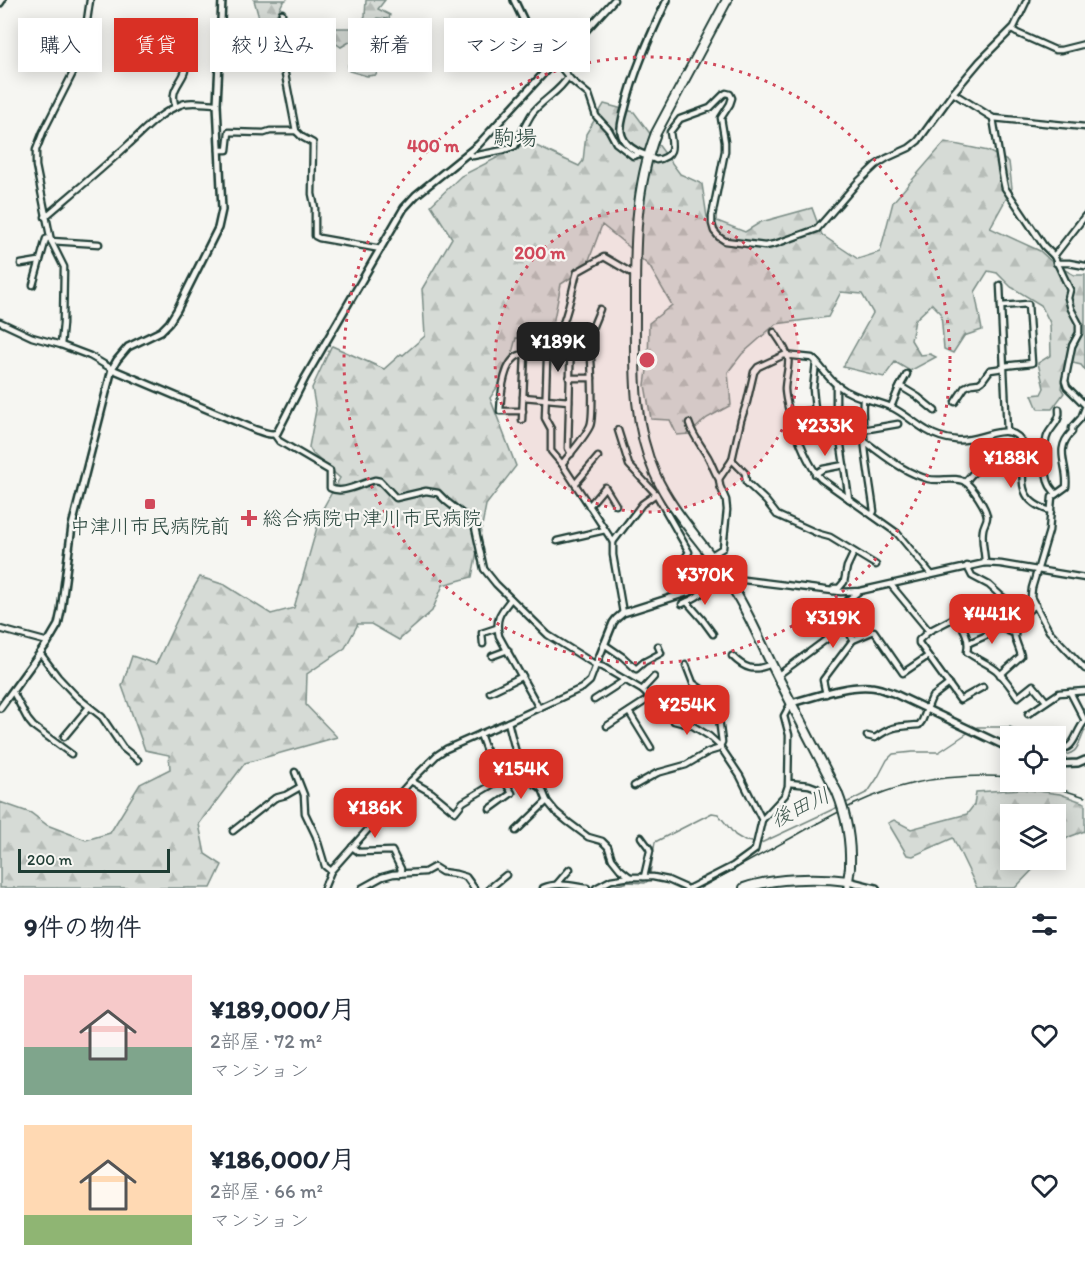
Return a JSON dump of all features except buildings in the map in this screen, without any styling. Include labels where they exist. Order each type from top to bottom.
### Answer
[{"type":"highway","points":[[727,0],[656,133],[647,156],[638,214],[635,274],[635,384],[640,429],[655,474],[665,495],[734,590],[837,792],[850,836],[848,884],[832,879],[787,884],[756,884],[744,888]]},
{"type":"street","points":[[61,345],[64,267],[51,240],[45,217],[36,166],[36,150],[82,55],[90,0]]},
{"type":"street","points":[[0,708],[58,625],[72,526],[112,369],[128,347],[161,331],[169,323],[215,235],[222,210],[216,104],[222,0]]},
{"type":"street","points":[[514,0],[523,18]]},
{"type":"street","points":[[590,26],[614,0]]},
{"type":"street","points":[[666,0],[637,68],[622,122],[621,133],[624,141],[639,154],[656,160],[665,158],[670,154],[672,148],[670,132],[680,119],[710,108],[723,95],[730,94],[732,98],[730,104],[721,118],[725,151],[712,224],[714,231],[725,241],[765,246],[817,229],[876,165],[918,141],[980,61],[1012,30],[1027,0]]},
{"type":"street","points":[[282,13],[282,59],[296,131],[313,143],[312,194],[315,208],[315,236],[381,249]]},
{"type":"street","points":[[1012,30],[1055,50],[1085,44]]},
{"type":"street","points":[[176,107],[172,95],[184,72]]},
{"type":"street","points":[[274,434],[279,430],[304,378],[398,218],[410,202],[478,145],[545,72]]},
{"type":"street","points":[[564,72],[589,95],[596,116],[609,130],[616,143],[633,156],[639,154]]},
{"type":"street","points":[[468,153],[473,156],[515,146],[531,115],[562,86],[568,77]]},
{"type":"street","points":[[953,93],[993,118],[1085,127]]},
{"type":"street","points":[[45,217],[130,144],[146,127],[176,107],[185,103],[216,104]]},
{"type":"street","points":[[993,118],[1005,188],[1044,246],[1054,256],[1067,281],[1071,309],[1079,324],[1079,333],[1071,346],[1065,384],[1085,406],[1081,418],[1064,441],[1062,455],[1066,487],[1052,497],[1049,531],[1031,597],[1049,631],[1085,669]]},
{"type":"street","points":[[219,150],[227,150],[229,132],[296,131]]},
{"type":"street","points":[[1054,256],[1085,216]]},
{"type":"street","points":[[33,285],[46,239],[99,244]]},
{"type":"street","points":[[523,411],[500,411],[502,382],[514,358],[521,354],[541,354],[560,333],[577,272],[604,257],[635,274]]},
{"type":"street","points":[[21,264],[39,261]]},
{"type":"street","points":[[1056,263],[1085,266]]},
{"type":"street","points":[[1000,285],[1007,432]]},
{"type":"street","points":[[955,402],[965,387],[982,381],[990,370],[1032,363],[1028,304],[1001,306]]},
{"type":"street","points":[[562,464],[591,425],[592,378],[588,338],[600,309]]},
{"type":"street","points":[[0,322],[32,337],[90,356],[112,369],[256,430],[274,434],[279,441],[330,471],[330,488],[333,490],[342,491],[375,480],[380,481],[396,498],[426,491],[438,493],[474,523],[484,569],[496,584],[548,635],[642,690],[675,721],[693,726],[709,735],[740,777],[762,820]]},
{"type":"street","points":[[774,332],[788,357],[785,396],[805,455],[816,474],[897,532],[931,574]]},
{"type":"street","points":[[560,333],[588,338]]},
{"type":"street","points":[[571,334],[568,401],[568,448],[571,454]]},
{"type":"street","points":[[545,351],[547,359],[545,418],[550,429],[551,451],[614,542]]},
{"type":"street","points":[[522,420],[525,354]]},
{"type":"street","points":[[719,479],[732,460],[754,372],[758,367],[784,356],[794,356],[812,358],[836,384],[863,399],[891,407],[927,431],[949,439],[971,440],[1007,432],[1015,435],[1022,441],[1024,451],[1022,485],[1026,496],[1051,511]]},
{"type":"street","points":[[816,362],[813,389],[816,419]]},
{"type":"street","points":[[891,407],[907,374]]},
{"type":"street","points":[[569,378],[592,378]]},
{"type":"street","points":[[836,384],[836,412],[849,499]]},
{"type":"street","points":[[900,386],[935,411]]},
{"type":"street","points":[[523,397],[568,401]]},
{"type":"street","points":[[863,399],[863,430],[874,510],[872,514]]},
{"type":"street","points":[[1056,494],[1048,482],[1045,441],[1047,434],[1059,418],[1059,409]]},
{"type":"street","points":[[790,412],[815,410]]},
{"type":"street","points":[[689,423],[719,479],[726,500],[723,548],[710,556]]},
{"type":"street","points":[[863,430],[898,424]]},
{"type":"street","points":[[618,430],[629,465],[656,494],[689,552],[677,569],[685,592]]},
{"type":"street","points":[[864,441],[913,474],[940,481],[958,479],[970,487],[985,509],[988,518],[983,530],[985,563]]},
{"type":"street","points":[[964,482],[973,473],[995,459],[1002,448]]},
{"type":"street","points":[[575,484],[598,457]]},
{"type":"street","points":[[732,460],[745,473],[746,482],[777,515],[830,537],[876,565]]},
{"type":"street","points":[[816,474],[823,469],[844,465]]},
{"type":"street","points":[[589,506],[606,487],[615,505]]},
{"type":"street","points":[[623,613],[613,555],[614,542],[642,504],[656,494]]},
{"type":"street","points":[[557,541],[605,530]]},
{"type":"street","points":[[833,591],[834,588],[842,586],[854,552]]},
{"type":"street","points":[[324,888],[331,871],[437,755],[588,684],[616,619],[623,613],[727,580],[841,592],[860,591],[985,563],[1038,569],[1085,578]]},
{"type":"street","points":[[968,566],[972,576],[1025,612]]},
{"type":"street","points":[[891,585],[929,631]]},
{"type":"street","points":[[708,586],[698,597],[685,603],[713,634]]},
{"type":"street","points":[[777,676],[835,633],[848,600],[860,591]]},
{"type":"street","points":[[512,600],[501,612],[497,628],[499,636],[539,708]]},
{"type":"street","points":[[1000,675],[1021,656],[1015,634],[1018,621],[1025,612],[1036,605]]},
{"type":"street","points":[[841,617],[853,640]]},
{"type":"street","points":[[983,687],[960,700],[919,640],[929,631],[956,617],[964,628],[969,643],[967,652],[991,667],[1018,697],[1033,685],[1046,701]]},
{"type":"street","points":[[969,643],[992,633],[999,627],[1015,634]]},
{"type":"street","points":[[0,628],[48,642]]},
{"type":"street","points":[[483,644],[482,633],[497,628]]},
{"type":"street","points":[[826,694],[823,681],[853,640],[874,631],[903,673],[928,656]]},
{"type":"street","points":[[604,644],[636,669],[644,662],[662,654],[658,646]]},
{"type":"street","points":[[492,656],[508,650]]},
{"type":"street","points":[[40,653],[76,696],[102,717],[123,748],[138,760]]},
{"type":"street","points":[[732,656],[741,665],[756,670],[771,664]]},
{"type":"street","points":[[634,786],[657,773],[686,765],[720,747],[722,742],[718,711],[707,693],[693,683],[686,664]]},
{"type":"street","points":[[490,692],[523,676]]},
{"type":"street","points":[[642,690],[654,677]]},
{"type":"street","points":[[594,700],[625,680]]},
{"type":"street","points":[[867,736],[875,738],[897,726],[918,725],[932,697],[949,684]]},
{"type":"street","points":[[596,888],[610,880],[653,877],[688,888],[733,866],[755,850],[762,820],[785,795],[789,783],[789,735],[784,716],[791,703],[847,688],[880,688],[1000,744]]},
{"type":"street","points":[[1028,714],[1059,693],[1085,691]]},
{"type":"street","points":[[13,692],[33,726],[71,754]]},
{"type":"street","points":[[1066,748],[1074,742],[1084,721],[1070,692]]},
{"type":"street","points":[[607,726],[650,698]]},
{"type":"street","points":[[64,737],[89,707]]},
{"type":"street","points":[[629,712],[651,748]]},
{"type":"street","points":[[508,722],[514,746],[526,775],[543,791],[547,801],[562,817],[588,837],[602,841],[608,847],[612,859],[630,877]]},
{"type":"street","points":[[480,734],[488,756],[512,794],[490,810]]},
{"type":"street","points":[[1066,764],[1085,760]]},
{"type":"street","points":[[296,772],[304,795],[305,813],[316,836],[324,866],[331,871]]},
{"type":"street","points":[[411,781],[432,793],[455,812],[463,801],[503,778],[522,777],[531,781]]},
{"type":"street","points":[[789,783],[817,788]]},
{"type":"street","points":[[232,831],[275,798],[300,787]]},
{"type":"street","points":[[516,831],[547,801]]},
{"type":"street","points":[[641,837],[650,848],[645,878]]},
{"type":"street","points":[[352,847],[359,852],[392,851],[401,869],[400,874]]},
{"type":"street","points":[[362,888],[382,877],[425,872],[434,867],[442,872],[461,875],[474,888]]},
{"type":"street","points":[[557,884],[570,869]]},
{"type":"street","points":[[490,888],[506,875]]},
{"type":"street","points":[[543,888],[557,884],[587,888]]},
{"type":"street","points":[[848,884],[876,888]]},
{"type":"green space","points":[[254,0],[286,0],[275,18],[259,18]]},
{"type":"green space","points":[[366,0],[385,0],[378,9],[390,15],[389,18],[364,18]]},
{"type":"green space","points":[[336,28],[348,28],[348,43],[341,47],[336,44]]},
{"type":"green space","points":[[353,72],[377,72],[376,75],[367,76]]},
{"type":"green space","points":[[604,104],[634,112],[680,174],[702,184],[707,217],[745,232],[761,222],[812,208],[822,235],[858,259],[880,252],[893,202],[945,142],[988,151],[1009,162],[1012,188],[990,228],[1040,251],[1054,264],[1074,275],[1085,275],[1085,370],[1081,365],[1065,361],[1061,388],[1064,393],[1052,409],[1038,409],[1032,395],[1041,394],[1044,388],[1038,363],[1051,355],[1050,323],[1041,305],[1011,287],[997,273],[988,271],[975,292],[982,330],[964,336],[953,353],[944,349],[941,313],[932,304],[915,320],[911,340],[920,355],[930,354],[936,357],[910,371],[895,362],[884,377],[843,367],[873,313],[862,294],[841,292],[828,317],[776,324],[742,354],[728,372],[731,405],[707,418],[689,434],[677,435],[670,420],[651,419],[645,385],[649,323],[672,305],[650,267],[602,225],[586,268],[561,284],[550,339],[516,338],[507,372],[490,398],[516,466],[486,505],[472,577],[443,585],[432,611],[399,640],[371,624],[358,624],[345,648],[307,674],[306,705],[337,737],[245,763],[199,824],[205,854],[222,865],[211,888],[0,888],[0,802],[31,813],[47,825],[86,840],[110,833],[140,784],[170,769],[169,755],[145,750],[122,686],[132,656],[156,664],[200,577],[225,585],[271,614],[294,608],[322,510],[340,478],[313,454],[309,447],[316,410],[312,388],[332,346],[384,369],[425,336],[422,289],[452,238],[431,205],[461,176],[528,142],[579,166],[583,161],[586,134]]},
{"type":"green space","points":[[1000,790],[1060,794],[1085,803],[1085,831],[1066,839],[1066,804],[1000,804],[1000,870],[1032,870],[1015,888],[977,888],[953,838],[913,856],[907,855],[888,823],[894,820],[911,829],[967,814],[974,805],[976,792]]},
{"type":"waterway","name":"後田川","points":[[973,730],[977,727],[1000,727]]},
{"type":"waterway","name":"後田川","points":[[1066,755],[1076,749],[1085,730]]},
{"type":"waterway","name":"後田川","points":[[844,804],[868,792],[893,754],[939,752],[969,732]]},
{"type":"waterway","name":"後田川","points":[[606,888],[629,882],[645,883],[649,880],[655,842],[712,813],[718,814],[735,835],[745,841],[761,843],[840,806]]},
{"type":"railway","points":[[700,888],[837,813],[898,787],[939,779],[1000,777]]},
{"type":"railway","points":[[1066,791],[1085,797]]},
{"type":"place","name":"中津川市民病院前","points":[[150,504]]},
{"type":"place","name":"総合病院中津川市民病院","points":[[249,518]]},
{"type":"district","name":"駒場","points":[[515,137]]}]
